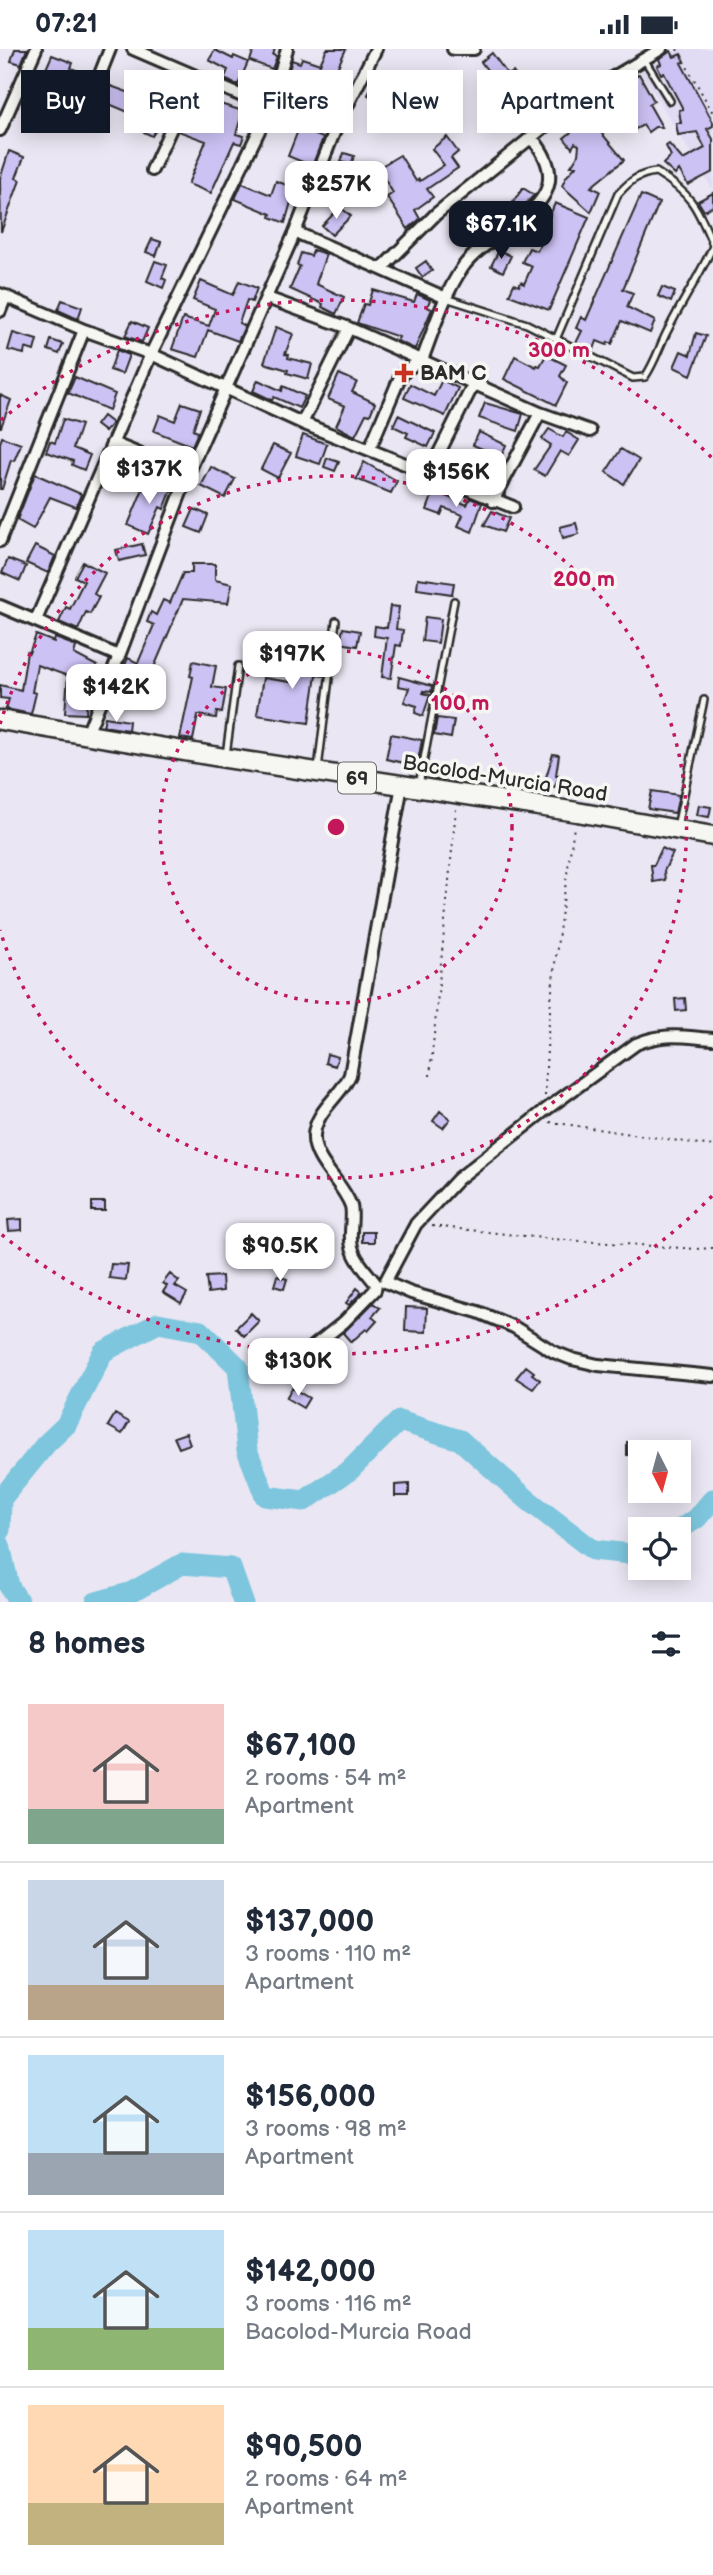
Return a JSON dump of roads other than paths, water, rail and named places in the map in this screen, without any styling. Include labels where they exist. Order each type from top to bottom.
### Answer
[{"type":"main road","name":"Bacolod-Murcia Road","points":[[0,720],[713,836]]},
{"type":"street","points":[[0,131],[36,49]]},
{"type":"street","points":[[101,70],[110,49]]},
{"type":"street","points":[[133,49],[181,70]]},
{"type":"street","points":[[281,70],[287,49]]},
{"type":"street","points":[[353,94],[376,49]]},
{"type":"street","points":[[453,49],[474,49]]},
{"type":"street","points":[[381,269],[436,214],[585,95],[641,54],[661,49]]},
{"type":"street","points":[[152,170],[169,133]]},
{"type":"street","points":[[36,620],[151,355],[258,133]]},
{"type":"street","points":[[87,734],[188,474],[267,298],[334,133]]},
{"type":"street","points":[[370,448],[400,377],[422,360],[446,298],[462,267],[528,214],[541,199],[547,187],[549,166],[545,154],[532,138]]},
{"type":"street","points":[[295,232],[446,298]]},
{"type":"street","points":[[0,311],[3,295],[151,355],[302,423],[513,507]]},
{"type":"street","points":[[267,298],[349,328],[540,414],[590,431]]},
{"type":"street","points":[[302,423],[349,328]]},
{"type":"street","points":[[0,541],[84,330]]},
{"type":"street","points":[[429,473],[473,384]]},
{"type":"street","points":[[493,501],[540,414]]},
{"type":"street","points":[[112,443],[188,474]]},
{"type":"street","points":[[0,605],[119,656]]},
{"type":"street","points":[[410,787],[350,1075],[346,1085],[324,1110],[314,1135],[316,1148],[352,1207],[350,1242],[357,1263],[381,1283],[478,1312],[514,1327],[554,1352],[572,1359],[598,1365],[713,1376]]},
{"type":"street","points":[[284,1370],[344,1322],[375,1290],[416,1224],[458,1179],[544,1111],[636,1044],[664,1035],[713,1039]]},
{"type":"lane","points":[[641,54],[670,101]]},
{"type":"lane","points":[[446,298],[527,324],[633,377],[645,377],[653,366],[668,329],[700,276],[713,246],[696,205],[683,190],[656,171],[631,179],[618,194],[557,337]]},
{"type":"lane","points":[[410,787],[454,601]]},
{"type":"lane","points":[[317,772],[335,621]]},
{"type":"lane","points":[[225,758],[238,666]]},
{"type":"lane","points":[[676,830],[705,700]]},
{"type":"waterway","points":[[0,1530],[1,1499],[46,1444],[66,1425],[103,1352],[158,1323],[201,1331],[238,1367],[247,1450],[265,1496],[304,1501],[350,1470],[399,1421],[460,1440],[528,1500],[593,1550],[628,1554]]},
{"type":"waterway","points":[[691,1522],[713,1499]]},
{"type":"waterway","points":[[0,1545],[9,1586],[19,1602]]},
{"type":"waterway","points":[[96,1602],[132,1592],[182,1564],[231,1568],[243,1602]]},
{"type":"place","name":"BAM C","points":[[404,373]]}]
